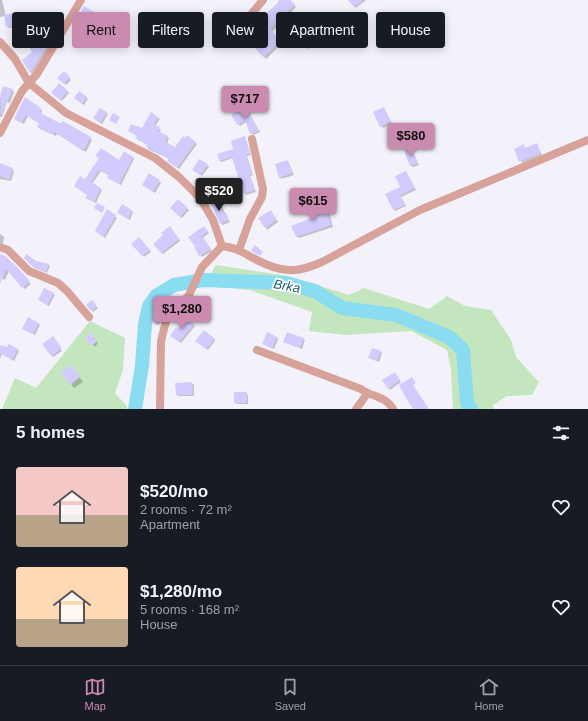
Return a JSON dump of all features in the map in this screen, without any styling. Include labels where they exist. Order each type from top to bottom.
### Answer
[{"type":"street","points":[[0,133],[22,91],[37,74],[81,0]]},
{"type":"street","points":[[253,12],[263,0]]},
{"type":"street","points":[[0,42],[15,60],[29,83],[66,113],[155,158],[179,177],[203,204],[213,220],[222,246]]},
{"type":"street","points":[[239,250],[250,219],[262,197],[263,189],[252,139]]},
{"type":"street","points":[[222,246],[239,250],[248,257],[278,269],[290,270],[322,262],[420,210],[588,140]]},
{"type":"street","points":[[160,409],[161,341],[166,321],[189,295],[202,268],[222,246]]},
{"type":"street","points":[[0,247],[8,250],[29,271],[58,283],[67,291],[89,317]]},
{"type":"street","points":[[257,350],[361,389],[367,394],[380,397],[391,405],[393,409]]},
{"type":"street","points":[[356,409],[367,394]]},
{"type":"green space","points":[[216,265],[288,276],[349,295],[364,288],[429,309],[447,296],[465,306],[491,310],[511,340],[516,357],[539,382],[532,395],[507,396],[492,406],[495,409],[453,409],[451,370],[447,350],[411,331],[346,335],[309,331],[312,312],[250,290],[204,286]]},
{"type":"green space","points":[[90,321],[125,338],[123,370],[115,393],[127,406],[127,409],[2,409],[15,378],[36,388]]},
{"type":"building","points":[[279,0],[290,0],[295,4],[287,12],[276,12],[276,23],[270,29],[276,36],[276,45],[263,57],[255,48],[268,48],[268,12],[277,4]]},
{"type":"building","points":[[348,0],[363,0],[354,7]]},
{"type":"building","points":[[84,6],[95,12],[81,12]]},
{"type":"building","points":[[12,13],[12,26],[6,27],[4,15]]},
{"type":"building","points":[[29,48],[46,48],[30,73],[22,60],[32,52]]},
{"type":"building","points":[[64,71],[70,77],[64,84],[57,78]]},
{"type":"building","points":[[59,83],[68,91],[60,100],[51,93]]},
{"type":"building","points":[[3,86],[13,89],[1,115],[0,96]]},
{"type":"building","points":[[79,91],[87,97],[82,104],[74,98]]},
{"type":"building","points":[[25,97],[41,108],[39,112],[61,124],[63,121],[91,137],[83,151],[55,132],[53,135],[37,127],[39,123],[26,115],[21,123],[14,119]]},
{"type":"building","points":[[245,106],[259,131],[250,134],[245,121],[237,125],[231,115]]},
{"type":"building","points":[[384,107],[391,122],[380,127],[373,112]]},
{"type":"building","points":[[100,108],[107,112],[100,123],[93,118]]},
{"type":"building","points":[[151,112],[158,117],[154,125],[160,127],[158,131],[168,136],[165,142],[175,147],[183,136],[185,138],[187,135],[196,142],[177,168],[167,161],[169,158],[146,147],[147,144],[135,138],[137,136],[128,131],[131,124],[142,128]]},
{"type":"building","points":[[113,113],[120,117],[116,124],[109,120]]},
{"type":"building","points":[[245,136],[250,153],[246,155],[252,174],[249,175],[255,190],[243,194],[232,157],[219,161],[217,154],[233,149],[231,141]]},
{"type":"building","points":[[537,143],[541,153],[519,162],[514,149],[524,144],[525,148]]},
{"type":"building","points":[[101,148],[119,160],[124,151],[133,157],[119,184],[107,178],[109,175],[99,170],[91,182],[101,188],[94,202],[85,198],[87,195],[74,186],[80,176],[85,179],[99,158],[95,156]]},
{"type":"building","points":[[411,148],[418,163],[410,166],[404,151]]},
{"type":"building","points":[[199,159],[208,164],[200,175],[192,170]]},
{"type":"building","points":[[288,160],[292,173],[279,178],[275,164]]},
{"type":"building","points":[[0,163],[13,168],[9,180],[0,176]]},
{"type":"building","points":[[406,171],[415,188],[400,195],[405,205],[393,210],[385,194],[400,187],[395,176]]},
{"type":"building","points":[[149,173],[160,180],[153,192],[142,185]]},
{"type":"building","points":[[178,199],[188,208],[180,217],[170,208]]},
{"type":"building","points":[[218,199],[224,214],[226,213],[229,220],[220,224],[210,202]]},
{"type":"building","points":[[97,203],[105,207],[102,213],[94,208]]},
{"type":"building","points":[[122,204],[132,210],[128,219],[117,213]]},
{"type":"building","points":[[326,206],[331,225],[296,237],[291,226],[311,218],[309,211]]},
{"type":"building","points":[[107,209],[116,215],[103,237],[95,231]]},
{"type":"building","points":[[271,210],[277,220],[265,228],[258,218]]},
{"type":"building","points":[[170,226],[179,239],[161,253],[153,244],[163,235],[161,233]]},
{"type":"building","points":[[204,226],[208,231],[202,236],[211,249],[199,256],[194,247],[195,246],[188,237]]},
{"type":"building","points":[[139,237],[150,250],[142,256],[131,244]]},
{"type":"building","points":[[255,245],[263,252],[260,256],[251,251]]},
{"type":"building","points":[[0,254],[7,257],[7,261],[13,263],[30,281],[22,288],[6,269],[0,284]]},
{"type":"building","points":[[26,254],[36,261],[49,264],[46,272],[32,266],[24,258]]},
{"type":"building","points":[[44,288],[54,293],[47,305],[38,300]]},
{"type":"building","points":[[92,300],[97,306],[91,311],[86,305]]},
{"type":"building","points":[[158,312],[163,316],[156,324],[151,321]]},
{"type":"building","points":[[28,317],[39,323],[33,334],[22,329]]},
{"type":"building","points":[[185,318],[194,324],[179,342],[170,336],[176,327],[178,329]]},
{"type":"building","points":[[204,330],[215,339],[206,349],[195,341]]},
{"type":"building","points":[[267,332],[277,337],[272,348],[262,344]]},
{"type":"building","points":[[287,332],[304,338],[300,348],[283,342]]},
{"type":"building","points":[[90,333],[97,341],[92,346],[85,338]]},
{"type":"building","points":[[53,336],[62,348],[51,356],[42,344]]},
{"type":"building","points":[[9,344],[18,349],[12,360],[0,353],[0,345],[7,347]]},
{"type":"building","points":[[372,348],[381,351],[377,361],[368,358]]},
{"type":"building","points":[[71,365],[80,377],[70,385],[61,372]]},
{"type":"building","points":[[395,372],[400,380],[388,389],[382,380]]},
{"type":"building","points":[[412,377],[416,383],[413,385],[429,409],[413,409],[399,385]]},
{"type":"building","points":[[192,382],[193,395],[176,395],[175,383]]},
{"type":"building","points":[[234,392],[247,392],[247,403],[234,403]]},
{"type":"waterway","name":"Brka","points":[[135,409],[142,366],[145,324],[149,306],[156,296],[174,285],[203,280],[285,283],[315,291],[342,308],[396,315],[449,337],[463,350],[467,403],[471,409]]}]
